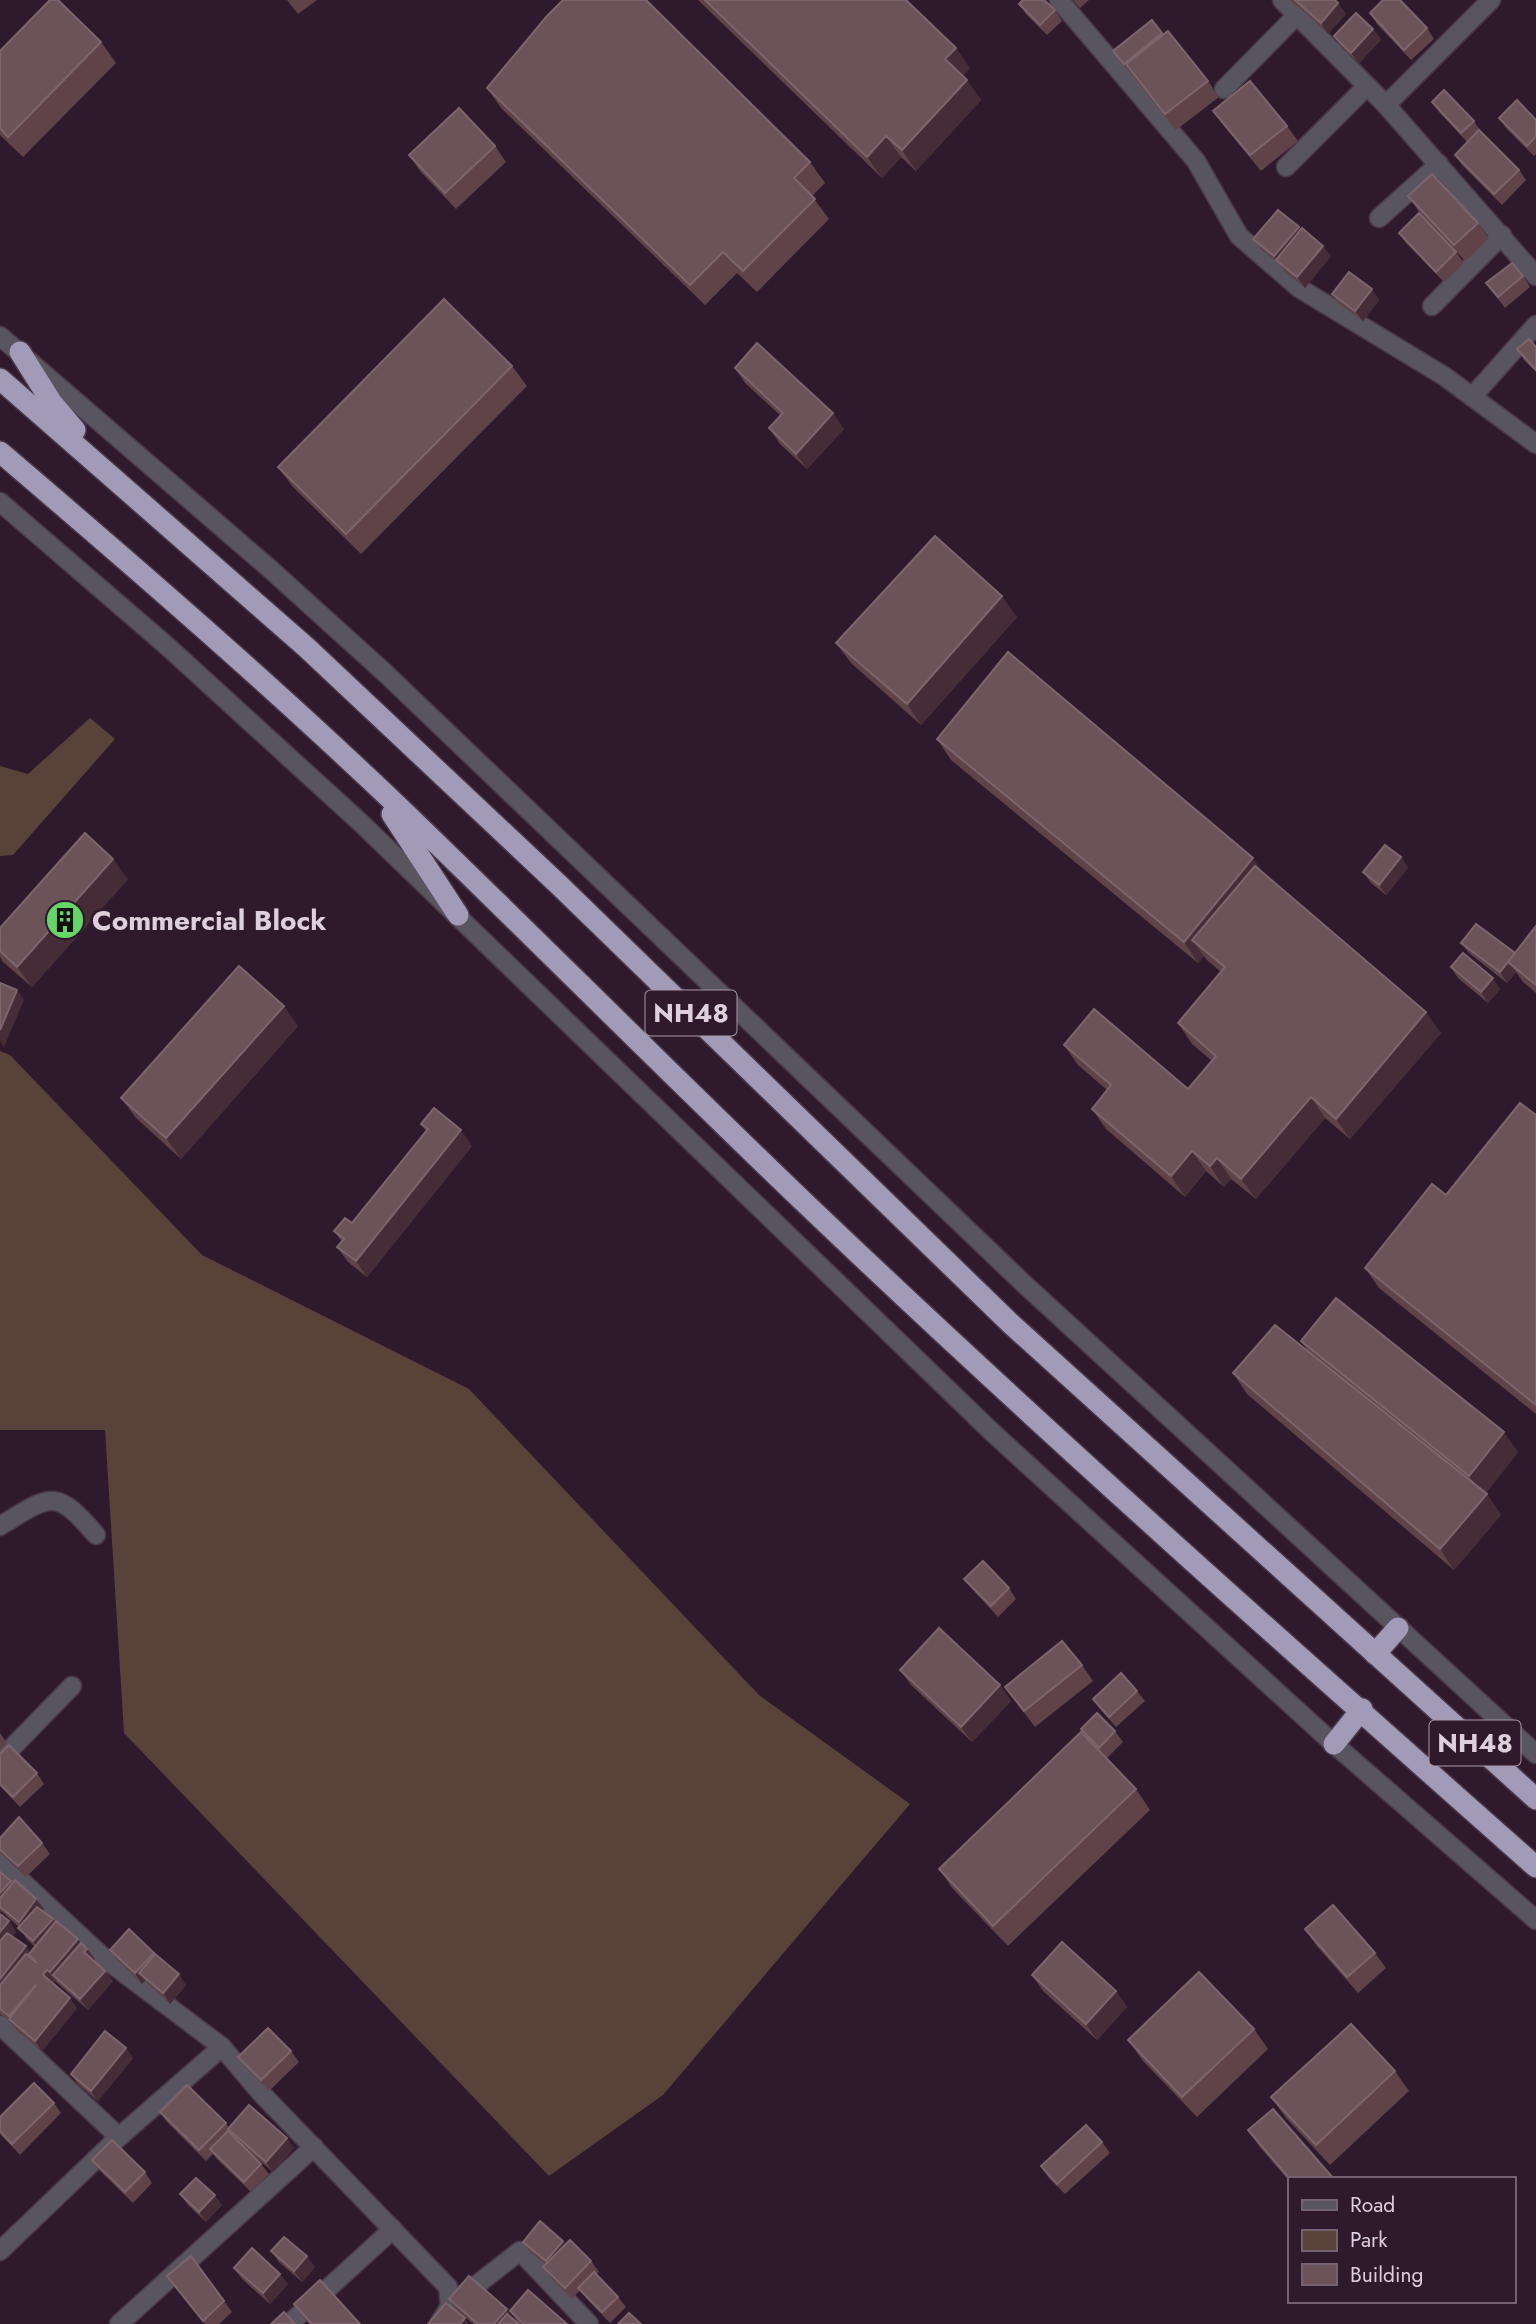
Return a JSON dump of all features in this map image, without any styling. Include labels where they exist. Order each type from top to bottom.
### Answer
[{"type":"highway","points":[[20,352],[59,412],[152,510]]},
{"type":"highway","name":"NH48","points":[[0,379],[152,510],[431,762],[1010,1323],[1536,1799]]},
{"type":"highway","name":"NH48","points":[[0,452],[190,615],[347,760],[955,1345],[1177,1550],[1362,1709],[1536,1867]]},
{"type":"highway","points":[[347,760],[399,824],[458,915]]},
{"type":"highway","points":[[1375,1654],[1398,1629]]},
{"type":"highway","points":[[1334,1744],[1362,1709]]},
{"type":"street","points":[[1059,0],[1196,161],[1239,236],[1299,288],[1444,376],[1536,444]]},
{"type":"street","points":[[1282,0],[1386,105],[1536,276]]},
{"type":"street","points":[[1386,105],[1491,0]]},
{"type":"street","points":[[1224,89],[1297,15]]},
{"type":"street","points":[[1286,167],[1367,86]]},
{"type":"street","points":[[1379,218],[1438,164]]},
{"type":"street","points":[[1432,306],[1502,235]]},
{"type":"street","points":[[1472,397],[1536,326]]},
{"type":"street","points":[[0,336],[270,568],[393,681],[1021,1281],[1536,1754]]},
{"type":"street","points":[[0,502],[233,706],[458,915],[861,1309],[1334,1744],[1536,1920]]},
{"type":"street","points":[[0,1526],[42,1501],[57,1499],[75,1510],[96,1535]]},
{"type":"street","points":[[0,1760],[72,1686]]},
{"type":"street","points":[[0,1861],[104,1958],[222,2047],[448,2287],[450,2306]]},
{"type":"street","points":[[0,2025],[119,2137]]},
{"type":"street","points":[[0,2251],[119,2137],[222,2047]]},
{"type":"street","points":[[119,2324],[314,2147]]},
{"type":"street","points":[[289,2324],[393,2230]]},
{"type":"street","points":[[439,2324],[450,2306],[520,2251],[589,2324]]},
{"type":"green space","points":[[90,718],[115,739],[13,855],[0,856],[0,766],[28,774]]},
{"type":"green space","points":[[0,1051],[10,1055],[202,1255],[469,1389],[759,1695],[910,1804],[663,2095],[549,2176],[124,1733],[105,1430],[0,1430]]},
{"type":"building","points":[[50,0],[58,0],[101,42],[8,137],[0,128],[0,51]]},
{"type":"building","points":[[563,0],[646,0],[810,162],[794,178],[815,199],[743,271],[723,252],[690,285],[487,88]]},
{"type":"building","points":[[705,0],[906,0],[956,48],[945,59],[967,80],[902,150],[886,136],[867,157]]},
{"type":"building","points":[[1023,0],[1044,0],[1055,10],[1040,25],[1019,4]]},
{"type":"building","points":[[1295,0],[1335,0],[1338,3],[1321,23]]},
{"type":"building","points":[[1383,0],[1400,0],[1427,28],[1404,50],[1370,13]]},
{"type":"building","points":[[1356,13],[1373,29],[1351,53],[1334,36]]},
{"type":"building","points":[[1152,20],[1162,33],[1124,64],[1113,51]]},
{"type":"building","points":[[1168,31],[1208,81],[1165,114],[1126,64]]},
{"type":"building","points":[[1250,81],[1287,126],[1250,155],[1213,111]]},
{"type":"building","points":[[1444,90],[1474,121],[1461,133],[1432,102]]},
{"type":"building","points":[[1517,100],[1536,120],[1536,136],[1527,146],[1499,118]]},
{"type":"building","points":[[459,108],[495,146],[445,193],[409,155]]},
{"type":"building","points":[[1479,130],[1519,170],[1494,194],[1455,155]]},
{"type":"building","points":[[1432,174],[1478,223],[1454,245],[1408,196]]},
{"type":"building","points":[[1278,210],[1299,227],[1274,256],[1253,239]]},
{"type":"building","points":[[1419,213],[1456,252],[1436,272],[1399,233]]},
{"type":"building","points":[[1302,228],[1323,246],[1297,277],[1276,260]]},
{"type":"building","points":[[1512,263],[1523,276],[1498,297],[1486,283]]},
{"type":"building","points":[[1349,272],[1372,289],[1355,311],[1332,294]]},
{"type":"building","points":[[444,299],[512,366],[346,534],[278,467]]},
{"type":"building","points":[[1529,339],[1536,347],[1536,370],[1517,349]]},
{"type":"building","points":[[757,343],[833,413],[796,454],[769,428],[783,413],[735,368]]},
{"type":"building","points":[[935,536],[1002,596],[907,704],[836,643]]},
{"type":"building","points":[[1008,652],[1253,858],[1184,942],[937,739]]},
{"type":"building","points":[[85,833],[113,859],[17,967],[0,951],[0,928]]},
{"type":"building","points":[[1385,845],[1401,857],[1379,885],[1363,872]]},
{"type":"building","points":[[1255,866],[1426,1012],[1336,1119],[1311,1097],[1241,1179],[1217,1158],[1210,1166],[1192,1151],[1171,1176],[1092,1109],[1111,1085],[1064,1045],[1094,1009],[1188,1089],[1216,1056],[1178,1023],[1225,967],[1192,940]]},
{"type":"building","points":[[1476,924],[1515,953],[1500,972],[1461,943]]},
{"type":"building","points":[[1536,926],[1536,985],[1508,962]]},
{"type":"building","points":[[1463,953],[1493,978],[1481,992],[1451,967]]},
{"type":"building","points":[[239,966],[284,1006],[166,1138],[121,1098]]},
{"type":"building","points":[[0,983],[17,990],[0,1030]]},
{"type":"building","points":[[1520,1103],[1536,1115],[1536,1405],[1365,1268],[1432,1184],[1446,1195]]},
{"type":"building","points":[[434,1108],[461,1130],[356,1261],[337,1247],[344,1239],[334,1231],[345,1218],[352,1223],[428,1129],[421,1124]]},
{"type":"building","points":[[1336,1298],[1504,1432],[1469,1476],[1301,1341]]},
{"type":"building","points":[[1275,1325],[1487,1494],[1440,1549],[1233,1373]]},
{"type":"building","points":[[983,1561],[1009,1588],[991,1606],[964,1579]]},
{"type":"building","points":[[939,1628],[1000,1685],[961,1727],[900,1670]]},
{"type":"building","points":[[1062,1641],[1082,1665],[1024,1711],[1005,1687]]},
{"type":"building","points":[[1121,1673],[1137,1691],[1109,1717],[1093,1699]]},
{"type":"building","points":[[1097,1713],[1115,1731],[1099,1748],[1081,1729]]},
{"type":"building","points":[[1081,1732],[1136,1789],[993,1926],[939,1869]]},
{"type":"building","points":[[9,1745],[37,1773],[13,1797],[0,1784],[0,1754]]},
{"type":"building","points":[[19,1817],[42,1843],[18,1866],[0,1850],[0,1838]]},
{"type":"building","points":[[0,1872],[11,1881],[0,1893]]},
{"type":"building","points":[[15,1880],[36,1899],[19,1922],[0,1907],[0,1898]]},
{"type":"building","points":[[1333,1905],[1375,1953],[1347,1977],[1305,1929]]},
{"type":"building","points":[[37,1907],[53,1919],[33,1941],[18,1928]]},
{"type":"building","points":[[0,1914],[9,1921],[0,1932]]},
{"type":"building","points":[[56,1921],[78,1939],[50,1972],[47,1970],[43,1975],[70,1998],[35,2041],[9,2019],[36,1985],[9,2016],[0,2009],[0,1985],[26,1954],[37,1963],[29,1954]]},
{"type":"building","points":[[129,1929],[154,1953],[135,1973],[110,1950]]},
{"type":"building","points":[[7,1933],[26,1946],[0,1979],[0,1941]]},
{"type":"building","points":[[1062,1942],[1116,1991],[1086,2024],[1032,1975]]},
{"type":"building","points":[[81,1943],[87,1949],[84,1952],[105,1971],[80,1999],[53,1975]]},
{"type":"building","points":[[155,1954],[179,1974],[163,1993],[139,1973]]},
{"type":"building","points":[[1199,1972],[1254,2029],[1182,2097],[1128,2040]]},
{"type":"building","points":[[1351,2024],[1395,2071],[1316,2145],[1271,2097]]},
{"type":"building","points":[[268,2028],[291,2051],[261,2080],[238,2057]]},
{"type":"building","points":[[105,2031],[126,2048],[91,2091],[71,2074]]},
{"type":"building","points":[[34,2083],[54,2103],[12,2144],[0,2131],[0,2117]]},
{"type":"building","points":[[187,2085],[226,2123],[199,2150],[160,2112]]},
{"type":"building","points":[[249,2105],[287,2138],[266,2162],[228,2129]]},
{"type":"building","points":[[1273,2109],[1332,2177],[1288,2177],[1248,2130]]},
{"type":"building","points":[[1086,2125],[1102,2142],[1057,2184],[1041,2166]]},
{"type":"building","points":[[228,2131],[261,2164],[244,2182],[210,2149]]},
{"type":"building","points":[[112,2140],[145,2172],[125,2192],[92,2160]]},
{"type":"building","points":[[196,2178],[215,2195],[199,2212],[180,2194]]},
{"type":"building","points":[[540,2221],[563,2241],[546,2261],[523,2242]]},
{"type":"building","points":[[284,2237],[307,2256],[294,2271],[271,2251]]},
{"type":"building","points":[[570,2240],[591,2261],[565,2288],[543,2267]]},
{"type":"building","points":[[252,2248],[280,2274],[263,2293],[234,2268]]},
{"type":"building","points":[[191,2256],[224,2301],[203,2321],[167,2276]]},
{"type":"building","points":[[594,2272],[618,2297],[602,2312],[578,2288]]},
{"type":"building","points":[[469,2276],[507,2309],[494,2324],[478,2324],[449,2299]]},
{"type":"building","points":[[320,2280],[360,2324],[312,2324],[294,2304]]},
{"type":"building","points":[[528,2290],[567,2324],[524,2324],[510,2311]]},
{"type":"building","points":[[446,2303],[465,2318],[460,2324],[428,2324]]},
{"type":"building","points":[[284,2312],[295,2324],[271,2324]]},
{"type":"building","points":[[629,2313],[641,2324],[618,2324]]},
{"type":"building","points":[[507,2314],[519,2324],[498,2324]]},
{"type":"place","name":"Commercial Block","points":[[65,920]]}]
